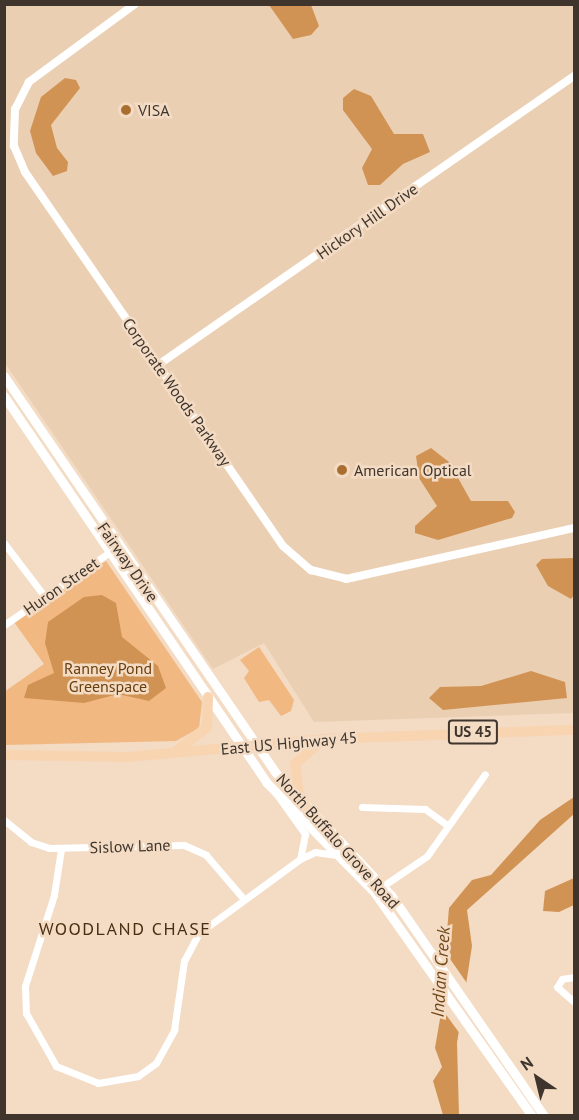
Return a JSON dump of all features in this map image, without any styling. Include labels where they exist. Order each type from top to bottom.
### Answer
[{"type":"main road","name":"Fairway Drive","points":[[4,376],[117,547],[256,745]]},
{"type":"main road","name":"Fairway Drive","points":[[4,396],[241,747]]},
{"type":"main road","points":[[174,753],[207,727],[208,697]]},
{"type":"main road","name":"East US Highway 45","points":[[4,754],[174,753],[324,739],[574,730]]},
{"type":"main road","points":[[312,816],[299,795],[295,764],[324,739]]},
{"type":"main road","name":"North Buffalo Grove Road","points":[[256,745],[312,816],[383,886],[532,1116]]},
{"type":"main road","name":"North Buffalo Grove Road","points":[[241,747],[275,792],[309,830],[343,857],[441,974]]},
{"type":"main road","name":"North Buffalo Grove Road","points":[[468,1014],[544,1116]]},
{"type":"street","name":"Corporate Woods Parkway","points":[[135,4],[35,74],[15,109],[13,138],[25,172],[283,546],[321,575],[369,576],[574,528]]},
{"type":"street","name":"Hickory Hill Drive","points":[[158,365],[574,76]]},
{"type":"street","points":[[4,543],[45,597]]},
{"type":"street","name":"Huron Street","points":[[4,625],[117,547]]},
{"type":"street","points":[[374,892],[420,862],[485,774]]},
{"type":"street","points":[[275,792],[304,834],[300,859]]},
{"type":"street","points":[[362,807],[425,809],[447,825]]},
{"type":"street","name":"Sislow Lane","points":[[4,820],[31,842],[61,849],[184,845],[206,855],[242,897]]},
{"type":"street","points":[[61,849],[54,895],[25,986],[26,1013],[42,1049],[73,1077],[111,1083],[138,1076],[156,1063],[174,1030],[184,961],[199,933],[242,897],[300,859],[315,852],[343,857]]},
{"type":"street","points":[[574,977],[562,978],[557,987],[574,1002]]},
{"type":"shaded area","points":[[4,5],[574,5],[574,713],[314,722],[264,643],[213,669],[5,363]]},
{"type":"shaded area","points":[[269,5],[311,5],[319,26],[311,35],[293,39]]},
{"type":"shaded area","points":[[65,78],[76,80],[80,88],[51,125],[57,148],[68,162],[67,171],[53,176],[36,153],[30,131],[41,97]]},
{"type":"shaded area","points":[[354,89],[371,96],[394,134],[423,134],[430,152],[403,164],[380,185],[368,185],[362,168],[372,149],[343,110],[343,98]]},
{"type":"shaded area","points":[[431,448],[449,462],[471,501],[508,501],[515,512],[512,518],[438,540],[415,533],[415,526],[437,506],[419,478],[416,456]]},
{"type":"shaded area","points":[[574,558],[574,595],[571,599],[548,586],[536,565],[542,559]]},
{"type":"shaded area","points":[[102,595],[116,603],[122,637],[158,666],[166,688],[149,701],[118,694],[84,703],[24,698],[28,685],[54,673],[45,643],[48,622],[84,597]]},
{"type":"shaded area","points":[[531,671],[565,682],[567,698],[443,710],[429,698],[440,687],[481,686]]},
{"type":"shaded area","name":"Indian Creek","points":[[574,797],[574,814],[467,910],[472,946],[457,1043],[459,1115],[443,1115],[433,1081],[442,1067],[435,1048],[451,955],[446,944],[449,908],[472,880],[491,875],[540,820]]},
{"type":"shaded area","points":[[574,878],[574,905],[559,912],[543,911],[545,891]]},
{"type":"green space","name":"Ranney Pond Greenspace","points":[[106,561],[202,702],[199,728],[176,741],[5,745],[4,692],[44,664],[14,622]]},
{"type":"green space","points":[[259,647],[294,700],[291,711],[281,716],[269,700],[259,702],[244,678],[249,671],[240,660]]},
{"type":"pier","points":[[448,956],[471,989],[463,1038],[439,1005]]},
{"type":"place","name":"VISA","points":[[126,110]]},
{"type":"place","name":"American Optical","points":[[342,470]]},
{"type":"district","name":"WOODLAND CHASE","points":[[125,929]]}]
